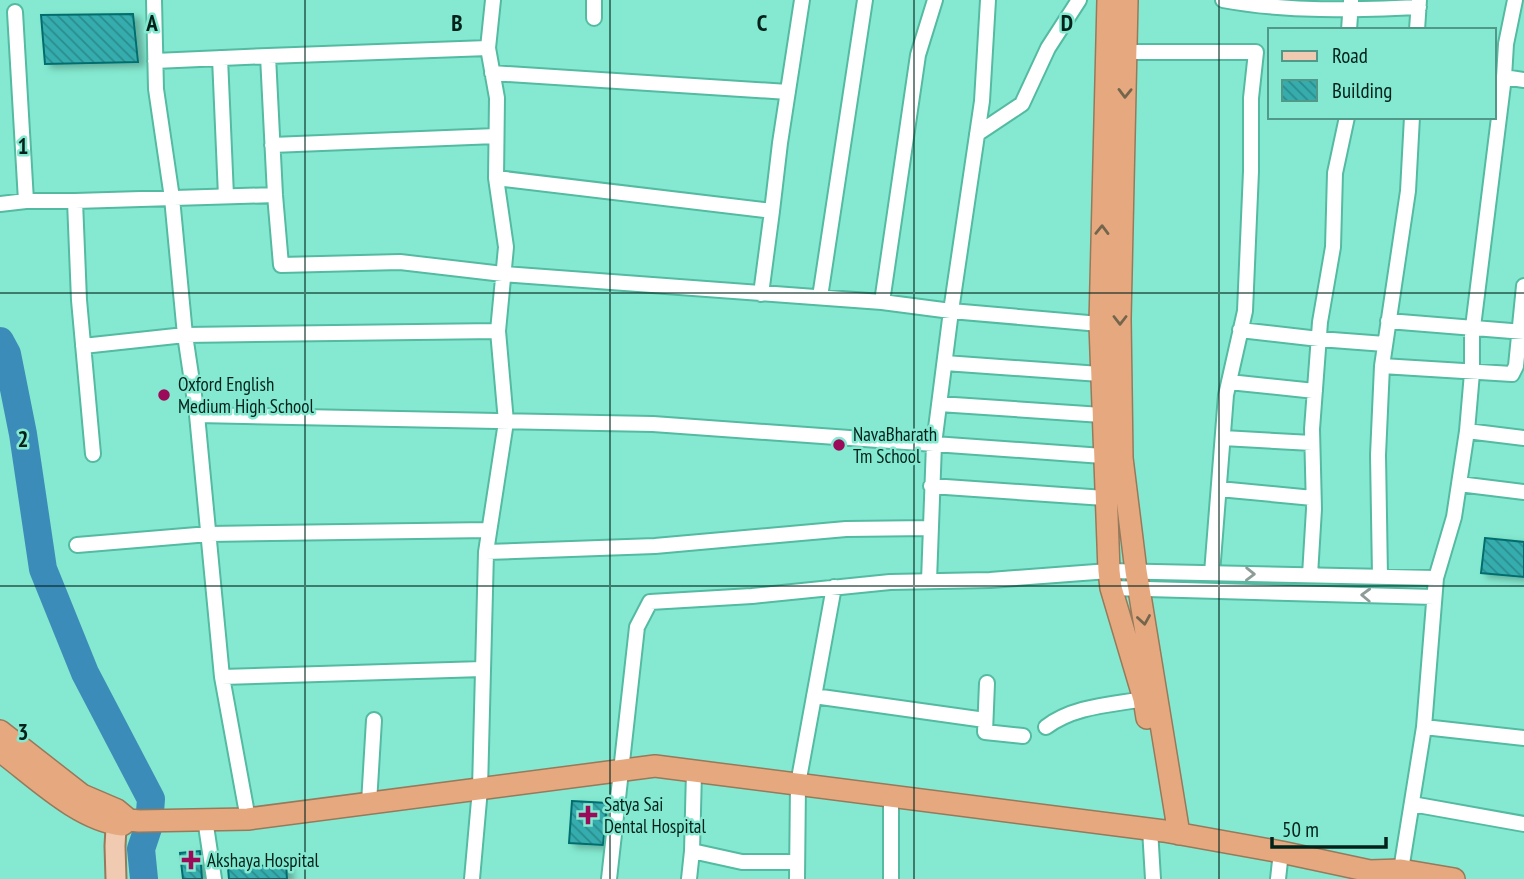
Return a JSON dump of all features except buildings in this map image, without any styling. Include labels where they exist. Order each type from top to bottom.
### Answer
[{"type":"highway","points":[[1108,0],[1100,324],[1103,456],[1110,579],[1144,699],[1165,831]]},
{"type":"highway","points":[[1127,0],[1120,319],[1122,458],[1165,831]]},
{"type":"highway","points":[[0,731],[82,795],[121,819]]},
{"type":"highway","points":[[0,751],[78,810],[121,819],[248,819],[655,766],[1165,831],[1388,875],[1454,879]]},
{"type":"main road","points":[[104,879],[121,819]]},
{"type":"main road","points":[[116,879],[121,819]]},
{"type":"street","points":[[154,0],[156,89],[172,198],[184,335],[197,415],[222,677],[248,819]]},
{"type":"street","points":[[472,879],[480,789],[486,552],[506,422],[498,331],[506,247],[496,177],[497,97],[488,48],[492,0]]},
{"type":"street","points":[[594,0],[594,18]]},
{"type":"street","points":[[761,294],[802,0]]},
{"type":"street","points":[[820,297],[866,0]]},
{"type":"street","points":[[882,302],[918,55],[935,0]]},
{"type":"street","points":[[929,582],[934,444],[982,101],[988,0]]},
{"type":"street","points":[[977,134],[1022,104],[1048,48],[1079,0]]},
{"type":"street","points":[[1223,0],[1269,7],[1419,3],[1417,28]]},
{"type":"street","points":[[1388,875],[1412,804],[1424,727],[1436,578],[1454,517],[1467,431],[1472,373],[1472,329],[1506,44],[1515,0]]},
{"type":"street","points":[[1349,28],[1351,5]]},
{"type":"street","points":[[15,12],[26,201]]},
{"type":"street","points":[[155,61],[488,48]]},
{"type":"street","points":[[1125,52],[1256,52],[1251,97],[1251,172],[1245,311],[1229,382],[1212,573]]},
{"type":"street","points":[[268,56],[281,265],[400,262],[503,274],[882,302],[1100,324]]},
{"type":"street","points":[[220,58],[226,197]]},
{"type":"street","points":[[492,73],[788,92]]},
{"type":"street","points":[[1504,76],[1524,80]]},
{"type":"street","points":[[1310,575],[1312,443],[1319,339],[1333,247],[1335,173],[1347,119]]},
{"type":"street","points":[[1380,576],[1378,455],[1382,366],[1408,191],[1412,119]]},
{"type":"street","points":[[272,145],[496,136]]},
{"type":"street","points":[[496,177],[772,211]]},
{"type":"street","points":[[0,204],[26,201],[275,195]]},
{"type":"street","points":[[75,201],[79,300],[93,454]]},
{"type":"street","points":[[1382,366],[1512,374],[1522,332],[1524,286]]},
{"type":"street","points":[[1388,321],[1522,332]]},
{"type":"street","points":[[1240,330],[1385,344]]},
{"type":"street","points":[[83,346],[184,335],[498,331]]},
{"type":"street","points":[[944,363],[1101,374]]},
{"type":"street","points":[[1229,382],[1315,391]]},
{"type":"street","points":[[939,404],[1102,415]]},
{"type":"street","points":[[197,415],[653,424],[1103,456]]},
{"type":"street","points":[[1467,431],[1524,438]]},
{"type":"street","points":[[1223,438],[1312,443]]},
{"type":"street","points":[[1459,484],[1524,492]]},
{"type":"street","points":[[932,486],[1105,498]]},
{"type":"street","points":[[1219,489],[1313,498]]},
{"type":"street","points":[[486,552],[655,545],[845,529],[929,528]]},
{"type":"street","points":[[77,545],[209,534],[489,530]]},
{"type":"street","points":[[1138,580],[1212,573],[1436,578]]},
{"type":"street","points":[[609,879],[637,627],[650,602],[752,596],[834,586],[1110,579],[1434,597]]},
{"type":"street","points":[[797,879],[798,784],[834,586]]},
{"type":"street","points":[[222,677],[483,669]]},
{"type":"street","points":[[987,683],[986,733],[1023,736]]},
{"type":"street","points":[[814,696],[985,720]]},
{"type":"street","points":[[1046,727],[1067,713],[1080,709],[1144,699]]},
{"type":"street","points":[[369,803],[374,720]]},
{"type":"street","points":[[1424,727],[1524,738]]},
{"type":"street","points":[[689,879],[694,771]]},
{"type":"street","points":[[891,796],[891,879]]},
{"type":"street","points":[[1412,804],[1524,824]]},
{"type":"street","points":[[205,819],[214,879]]},
{"type":"street","points":[[1153,879],[1165,831]]},
{"type":"street","points":[[692,851],[742,862],[797,862]]},
{"type":"street","points":[[1278,879],[1281,852]]},
{"type":"waterway","points":[[0,341],[7,354],[23,434],[43,569],[85,673],[151,799],[149,825],[141,849],[144,879]]},
{"type":"place","name":"Oxford English Medium High School","points":[[164,395]]},
{"type":"place","name":"NavaBharath Tm School","points":[[839,445]]},
{"type":"place","name":"Satya Sai Dental Hospital","points":[[588,815]]},
{"type":"place","name":"Akshaya Hospital","points":[[191,860]]}]
